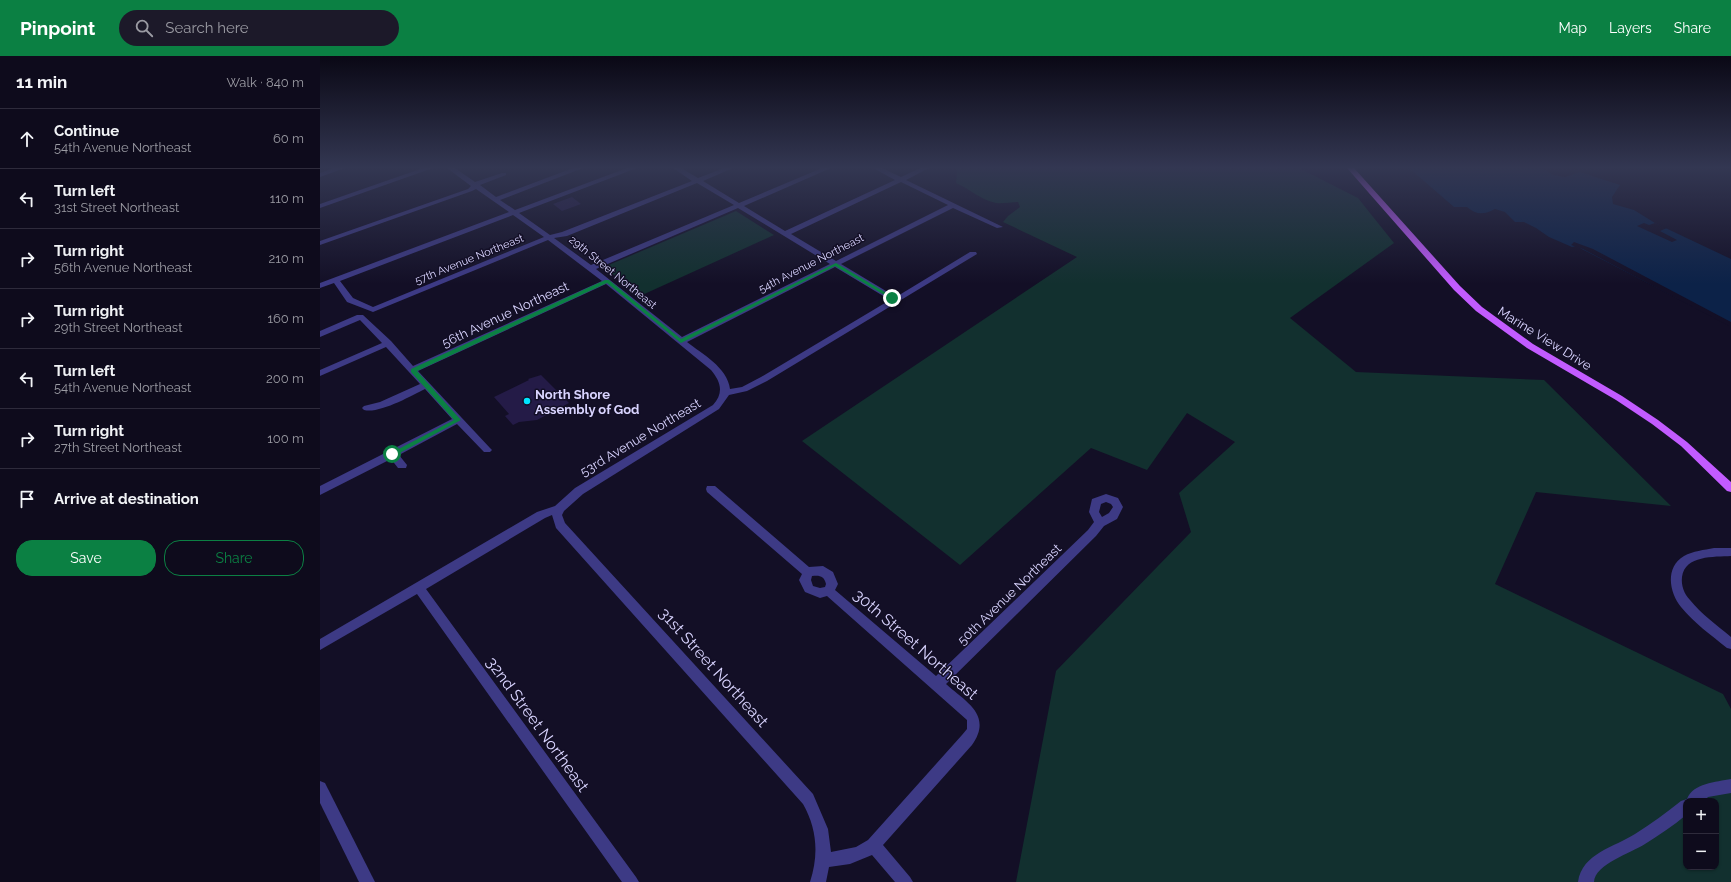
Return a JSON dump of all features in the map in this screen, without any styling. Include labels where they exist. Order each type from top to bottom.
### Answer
[{"type":"main road","name":"Marine View Drive","points":[[1384,207],[1457,288],[1479,309],[1530,346],[1619,398],[1655,422],[1684,444],[1731,488]]},
{"type":"street","points":[[320,243],[423,207]]},
{"type":"street","name":"29th Street Northeast","points":[[507,207],[550,237],[681,341],[720,375],[725,384],[725,393]]},
{"type":"street","points":[[320,286],[530,207]]},
{"type":"street","name":"57th Avenue Northeast","points":[[335,280],[350,300],[373,310],[550,237],[564,234],[633,207]]},
{"type":"street","points":[[590,268],[737,207]]},
{"type":"street","points":[[739,207],[896,300]]},
{"type":"street","points":[[784,234],[843,207]]},
{"type":"street","name":"54th Avenue Northeast","points":[[681,341],[950,207]]},
{"type":"street","points":[[956,207],[999,227]]},
{"type":"street","points":[[725,393],[744,389],[758,382],[972,254]]},
{"type":"street","name":"56th Avenue Northeast","points":[[413,370],[607,281]]},
{"type":"street","points":[[320,334],[360,317],[365,320],[488,450]]},
{"type":"street","points":[[320,373],[388,343]]},
{"type":"street","points":[[367,408],[382,405],[427,385]]},
{"type":"street","name":"53rd Avenue Northeast","points":[[320,645],[541,515],[560,509],[579,491],[716,407],[720,403],[725,393]]},
{"type":"street","points":[[320,491],[458,420]]},
{"type":"street","points":[[392,454],[402,465]]},
{"type":"street","points":[[711,489],[808,573]]},
{"type":"street","name":"31st Street Northeast","points":[[560,509],[557,515],[560,525],[808,799],[820,824],[823,835],[823,860],[818,882]]},
{"type":"street","name":"50th Avenue Northeast","points":[[937,684],[1092,533],[1100,523]]},
{"type":"street","points":[[1731,552],[1705,554],[1690,558],[1680,566],[1676,572],[1676,579],[1678,591],[1685,603],[1731,644]]},
{"type":"street","points":[[820,571],[829,575],[832,584],[829,591],[820,593],[809,589],[805,583],[808,573],[820,571]]},
{"type":"street","name":"32nd Street Northeast","points":[[418,587],[631,882]]},
{"type":"street","name":"30th Street Northeast","points":[[829,591],[970,713],[974,720],[975,727],[967,740],[873,845]]},
{"type":"street","points":[[1697,798],[1705,791],[1731,786]]},
{"type":"street","points":[[320,788],[367,882]]},
{"type":"street","points":[[1586,882],[1589,873],[1596,864],[1609,855],[1655,830],[1683,808]]},
{"type":"street","points":[[823,860],[839,859],[856,854],[873,845],[905,882]]},
{"type":"green space","points":[[1020,207],[1365,207],[1394,243],[1290,318],[1356,372],[1544,380],[1671,506],[1536,492],[1495,584],[1723,694],[1731,709],[1731,882],[1016,882],[1056,671],[1191,532],[1179,493],[1235,442],[1187,413],[1147,470],[1091,448],[960,565],[802,441],[1077,257],[1003,222]]},
{"type":"green space","points":[[736,211],[774,235],[640,296],[604,267]]},
{"type":"water","points":[[1454,207],[1622,207],[1634,210],[1655,223],[1731,259],[1731,326],[1576,246],[1572,247],[1549,237],[1524,222],[1515,222],[1505,212],[1495,209],[1484,213],[1477,213],[1467,207]]},
{"type":"pier","points":[[1644,223],[1649,225],[1655,223],[1667,228],[1660,231],[1677,240],[1672,242],[1637,226]]},
{"type":"pier","points":[[1574,242],[1593,249],[1731,322],[1731,327],[1583,249],[1571,245]]},
{"type":"building","points":[[556,207],[574,207],[562,211]]},
{"type":"building","name":"North Shore Assembly of God","points":[[541,375],[569,403],[537,420],[519,422],[513,425],[505,416],[509,414],[494,397],[529,380],[528,379]]},
{"type":"place","name":"North Shore Assembly of God","points":[[527,401]]},
{"type":"route","points":[[392,454],[458,420],[413,370],[607,281],[681,341],[836,264],[892,298]]}]
